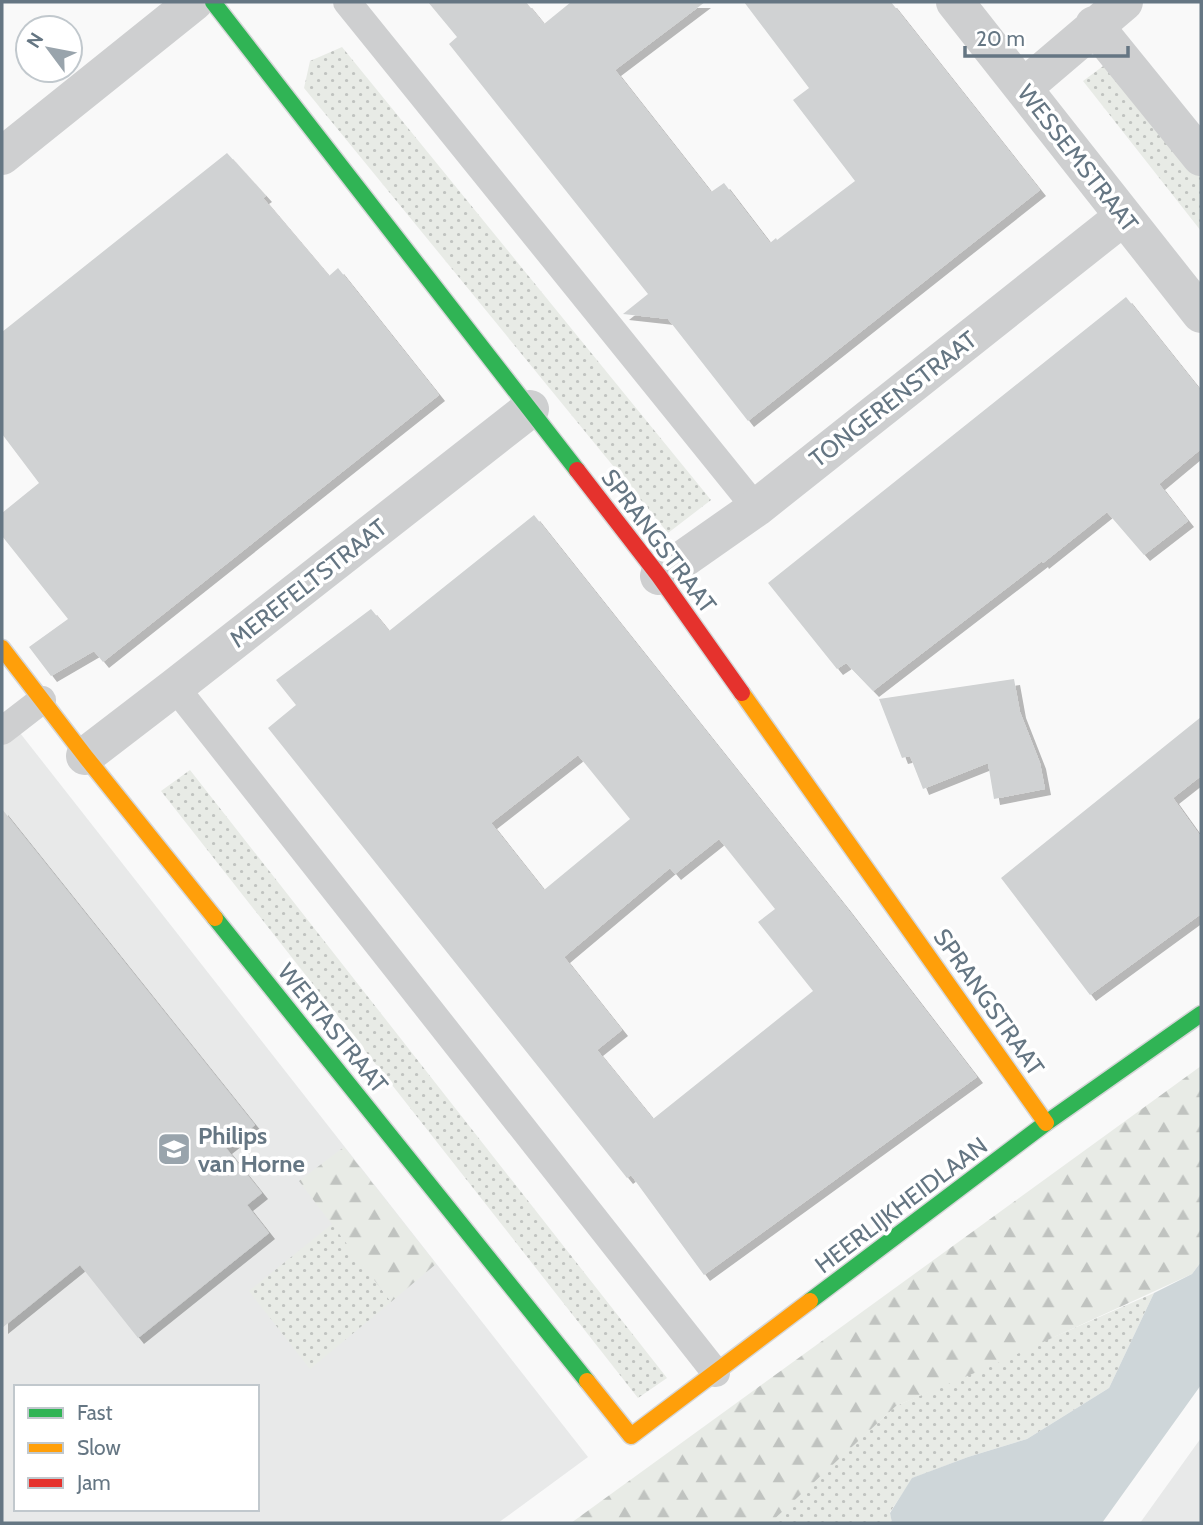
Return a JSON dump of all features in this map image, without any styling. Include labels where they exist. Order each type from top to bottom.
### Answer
[{"type":"street","points":[[2,156],[194,2]]},
{"type":"street","name":"SPRANGSTRAAT","points":[[213,2],[659,576],[1046,1123]]},
{"type":"street","name":"WESSEMSTRAAT","points":[[954,2],[1201,314]]},
{"type":"street","points":[[1023,88],[1124,2]]},
{"type":"street","points":[[1094,25],[1201,157]]},
{"type":"street","name":"TONGERENSTRAAT","points":[[659,576],[756,509],[1123,217]]},
{"type":"street","name":"MEREFELTSTRAAT","points":[[85,756],[530,409]]},
{"type":"street","name":"WERTASTRAAT","points":[[2,648],[85,756],[631,1436]]},
{"type":"street","name":"HEERLIJKHEIDLAAN","points":[[631,1436],[1046,1123],[1201,1014]]},
{"type":"lane","points":[[347,2],[756,509]]},
{"type":"lane","points":[[175,687],[716,1373]]},
{"type":"lane","points":[[2,731],[42,700]]},
{"type":"shaded area","name":"Philips van Horne","points":[[2,710],[588,1457],[498,1523],[2,1523]]},
{"type":"shaded area","points":[[1201,1262],[1201,1385],[1102,1523],[892,1523],[890,1513],[912,1478],[1027,1439],[1109,1388],[1154,1293],[1192,1274]]},
{"type":"shaded area","points":[[1201,1438],[1201,1523],[1140,1523]]},
{"type":"green space","points":[[342,47],[711,500],[668,533],[304,88],[310,61]]},
{"type":"green space","points":[[1122,52],[1201,153],[1201,231],[1083,81]]},
{"type":"green space","points":[[190,770],[667,1378],[638,1398],[161,791]]},
{"type":"green space","points":[[1201,1066],[1201,1262],[1192,1274],[991,1366],[896,1406],[770,1523],[571,1523]]},
{"type":"green space","points":[[344,1147],[436,1264],[391,1302],[299,1181]]},
{"type":"green space","points":[[332,1224],[391,1302],[310,1369],[249,1291]]},
{"type":"green space","points":[[1154,1293],[1109,1388],[1027,1439],[913,1478],[890,1512],[892,1523],[769,1522],[896,1406]]},
{"type":"building","points":[[428,2],[526,2],[544,24],[571,2],[705,2],[615,70],[711,192],[724,183],[770,243],[855,181],[793,100],[809,88],[744,2],[891,2],[1040,190],[748,421],[668,319],[623,314],[648,294],[449,44],[457,37]]},
{"type":"building","points":[[227,153],[266,196],[263,198],[329,276],[338,268],[439,395],[103,662],[94,651],[51,676],[29,647],[68,619],[2,536],[2,513],[39,483],[2,434],[2,332]]},
{"type":"building","points":[[1126,297],[1201,391],[1201,449],[1159,484],[1188,521],[1144,555],[1107,512],[873,691],[846,663],[837,669],[768,583]]},
{"type":"building","points":[[534,515],[846,907],[977,1077],[704,1275],[631,1175],[627,1178],[268,728],[296,705],[276,680],[371,609],[389,631]],"holes":[[[578,755],[630,819],[544,890],[491,823]],[[719,839],[775,909],[758,922],[813,991],[653,1119],[597,1050],[622,1030],[564,957],[670,868],[675,874]]]},
{"type":"building","points":[[1014,679],[1020,712],[1040,763],[1045,789],[994,799],[988,763],[923,789],[910,756],[902,758],[879,699]]},
{"type":"building","points":[[1201,717],[1201,776],[1173,798],[1201,837],[1201,914],[1090,995],[1001,878]]},
{"type":"building","points":[[2,809],[255,1125],[226,1148],[262,1193],[247,1205],[269,1233],[138,1338],[80,1265],[2,1328]]},
{"type":"traffic: fast","points":[[213,2],[577,470]]},
{"type":"traffic: fast","points":[[215,918],[587,1381]]},
{"type":"traffic: fast","points":[[810,1301],[1046,1123],[1201,1014]]},
{"type":"traffic: slow","points":[[2,648],[215,918]]},
{"type":"traffic: slow","points":[[742,693],[1046,1123]]},
{"type":"traffic: slow","points":[[587,1381],[631,1436],[810,1301]]},
{"type":"traffic: jam","points":[[577,470],[659,576],[742,693]]},
{"type":"place","name":"Philips van Horne","points":[[174,1149]]}]
